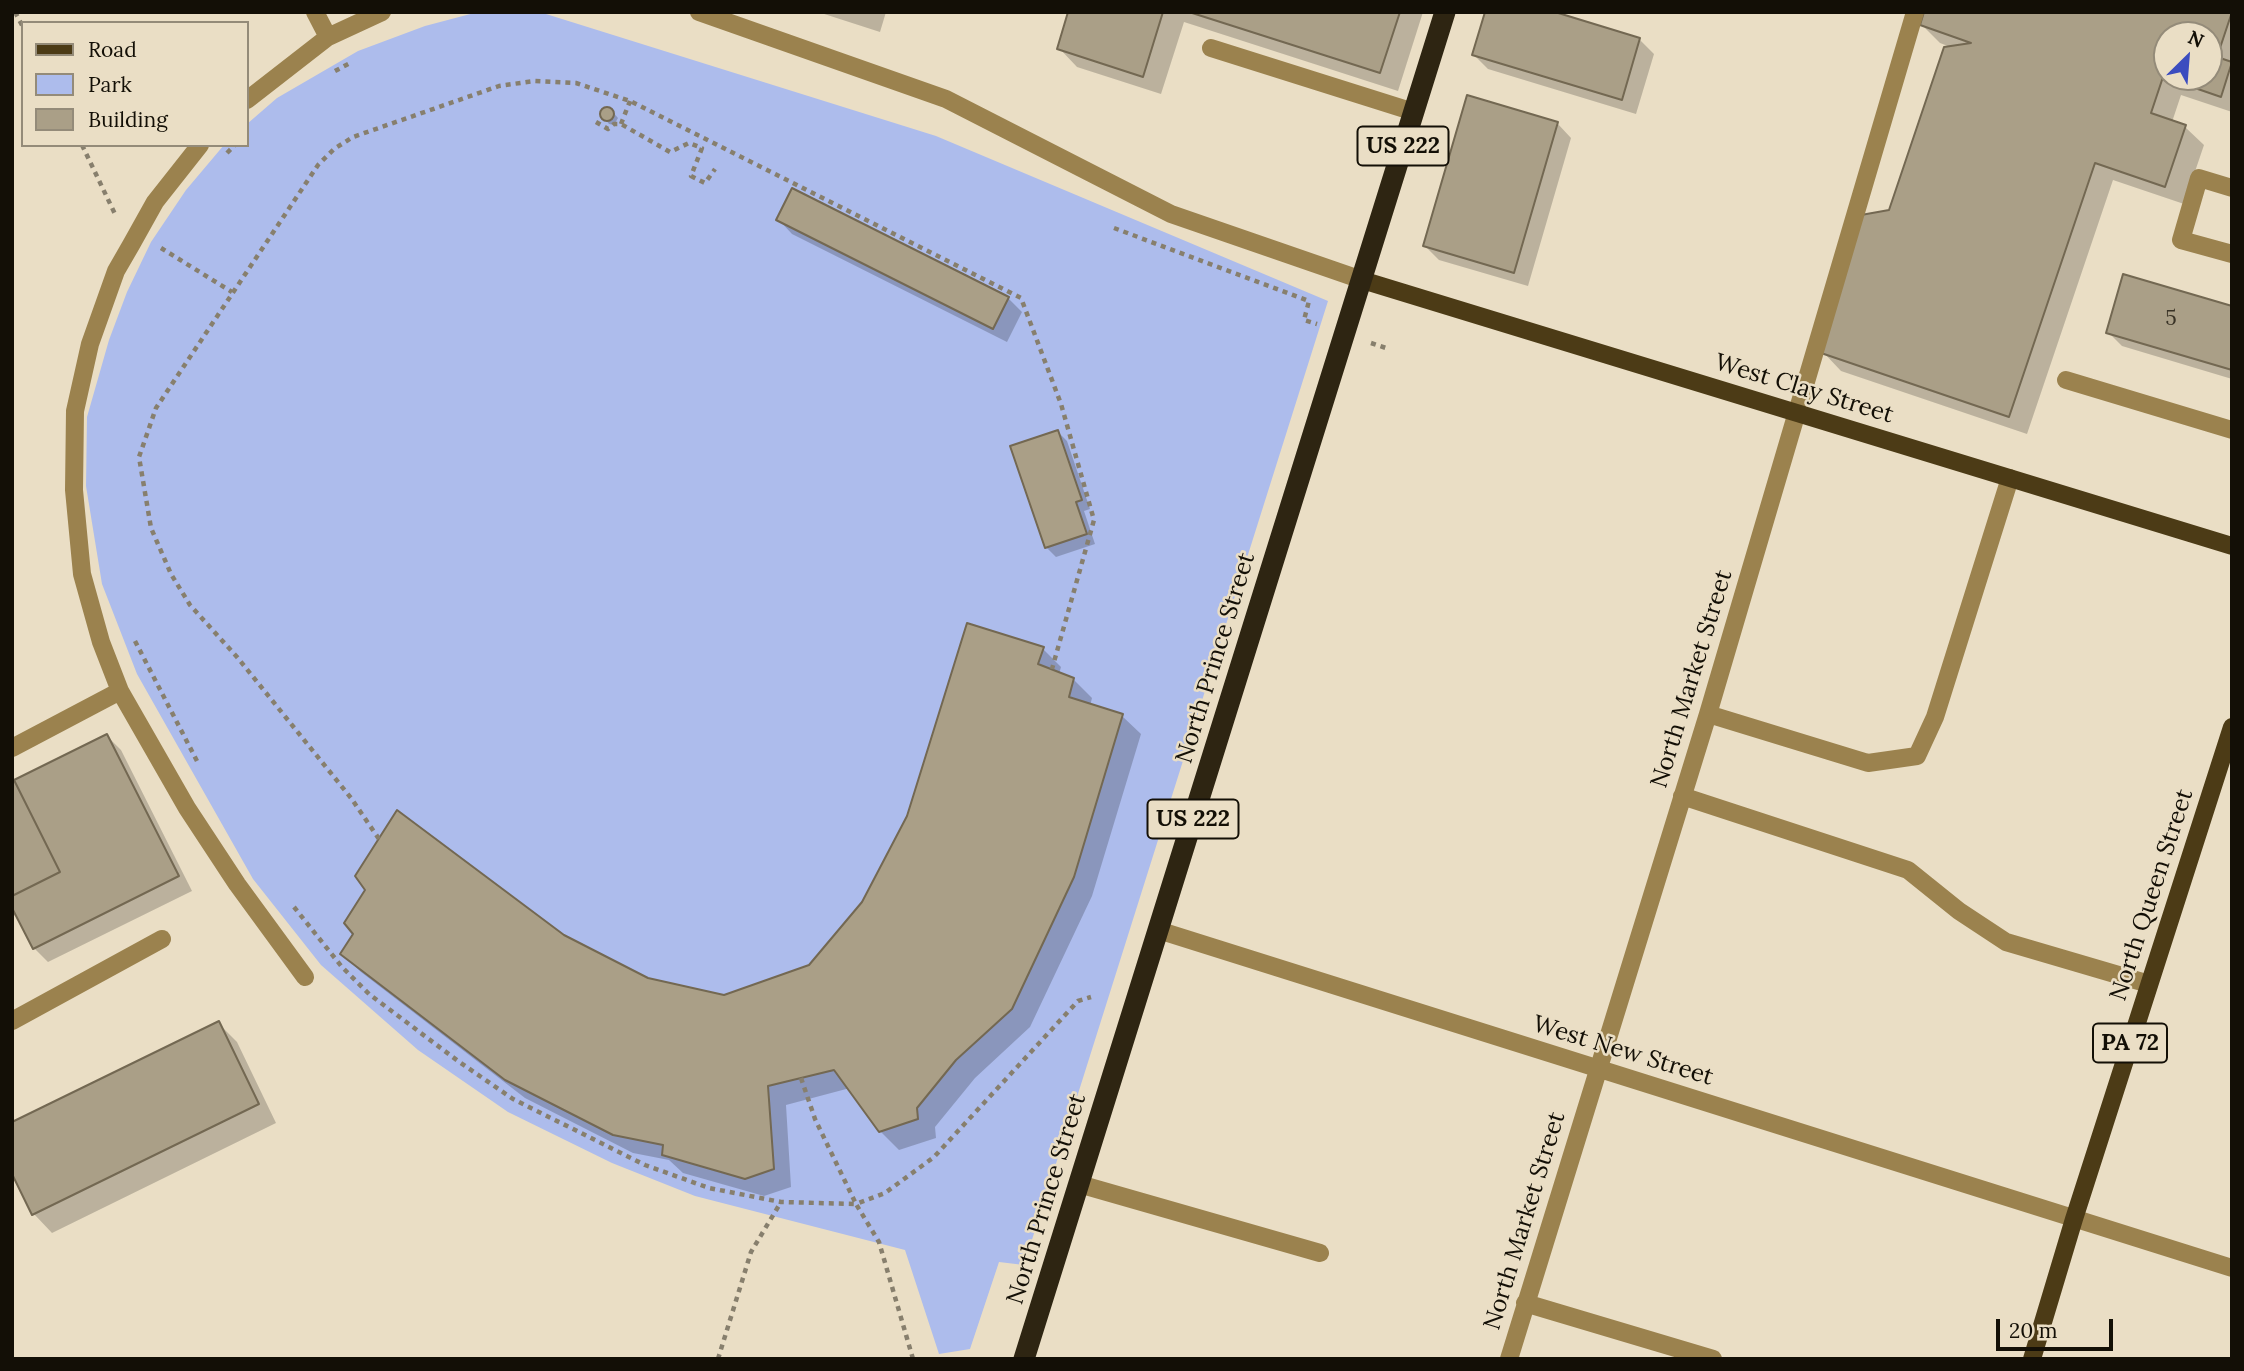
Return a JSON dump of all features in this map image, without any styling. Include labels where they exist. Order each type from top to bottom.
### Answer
[{"type":"highway","name":"North Prince Street","points":[[1024,1359],[1445,12]]},
{"type":"main road","name":"West Clay Street","points":[[1362,279],[2232,546]]},
{"type":"main road","name":"North Queen Street","points":[[2032,1359],[2074,1219],[2232,727]]},
{"type":"street","points":[[315,12],[328,37]]},
{"type":"street","points":[[248,99],[328,37],[382,12]]},
{"type":"street","points":[[699,12],[946,99],[1171,214],[1362,279]]},
{"type":"street","name":"North Market Street","points":[[1509,1359],[1708,714],[1915,12]]},
{"type":"street","points":[[1211,48],[1414,112]]},
{"type":"street","points":[[199,147],[155,202],[116,271],[90,344],[75,411],[74,490],[82,574],[101,642],[120,691],[187,808],[237,884],[305,977]]},
{"type":"street","points":[[2232,188],[2199,178],[2181,240],[2232,254]]},
{"type":"street","points":[[2066,380],[2232,429]]},
{"type":"street","points":[[1708,714],[1868,763],[1917,756],[1935,717],[2010,478]]},
{"type":"street","points":[[12,748],[120,691]]},
{"type":"street","points":[[1682,796],[1908,870],[1959,911],[2007,942],[2149,984]]},
{"type":"street","name":"West New Street","points":[[1158,930],[2232,1268]]},
{"type":"street","points":[[12,1021],[162,939]]},
{"type":"street","points":[[1079,1184],[1320,1253]]},
{"type":"street","points":[[1525,1303],[1713,1359]]},
{"type":"path","points":[[379,839],[351,798],[190,604],[171,574],[151,528],[139,457],[156,408],[318,165],[334,149],[353,137],[499,86],[534,81],[576,83],[629,100],[1021,298],[1060,404],[1094,520],[1052,669]]},
{"type":"path","points":[[621,124],[629,100]]},
{"type":"path","points":[[596,121],[608,129],[614,124],[621,124],[670,152],[689,143],[702,148],[691,176],[705,183],[715,169]]},
{"type":"path","points":[[83,147],[131,245]]},
{"type":"path","points":[[1114,228],[1309,301],[1304,320],[1386,348]]},
{"type":"path","points":[[158,246],[232,292]]},
{"type":"path","points":[[134,639],[201,768]]},
{"type":"path","points":[[291,905],[342,967],[369,994],[513,1099],[645,1166],[709,1188],[781,1202],[856,1204],[885,1193],[934,1157],[1077,1001],[1091,998]]},
{"type":"path","points":[[801,1078],[815,1119],[856,1204],[879,1242],[913,1359]]},
{"type":"path","points":[[718,1359],[751,1252],[781,1202]]},
{"type":"green space","points":[[478,12],[546,14],[936,136],[1328,301],[1024,1265],[999,1262],[970,1349],[939,1354],[905,1250],[695,1196],[612,1163],[508,1112],[418,1050],[321,965],[253,879],[137,674],[102,584],[86,486],[87,417],[109,340],[127,292],[151,242],[186,190],[222,147],[248,147],[248,123],[277,98],[358,51],[425,26]]},
{"type":"building","points":[[1068,12],[1163,12],[1143,77],[1057,49]]},
{"type":"building","points":[[1189,12],[1400,12],[1380,73]]},
{"type":"building","points":[[1485,12],[1555,12],[1640,38],[1622,100],[1472,55]]},
{"type":"building","points":[[1924,12],[2232,12],[2223,39],[2223,21],[2153,21],[2153,91],[2158,91],[2151,113],[2186,125],[2165,187],[2095,163],[2009,417],[1821,353],[1861,215],[1889,210],[1944,47],[1971,43],[1920,25]]},
{"type":"building","points":[[2223,59],[2232,62],[2223,91]]},
{"type":"building","points":[[2204,91],[2223,91],[2221,97]]},
{"type":"building","points":[[1467,95],[1558,122],[1514,273],[1423,246]]},
{"type":"building","points":[[604,107],[610,107],[614,114],[610,121],[604,121],[600,117],[600,111]]},
{"type":"building","points":[[792,188],[1009,297],[993,329],[776,220]]},
{"type":"building","points":[[2123,274],[2232,306],[2232,370],[2106,333]]},
{"type":"building","points":[[1058,430],[1082,500],[1076,502],[1087,534],[1045,548],[1010,446]]},
{"type":"building","points":[[967,623],[1044,647],[1038,664],[1074,678],[1069,697],[1123,714],[1074,877],[1012,1009],[956,1060],[917,1108],[918,1119],[879,1132],[834,1070],[768,1086],[774,1169],[745,1179],[662,1155],[663,1145],[613,1135],[505,1080],[340,954],[353,934],[344,923],[365,890],[355,876],[397,810],[564,935],[648,978],[724,995],[809,965],[862,902],[907,816]]},
{"type":"building","points":[[107,734],[179,876],[33,949],[12,908],[12,896],[60,872],[14,780]]},
{"type":"building","points":[[14,780],[60,872],[12,896],[12,781]]},
{"type":"building","points":[[219,1021],[259,1104],[32,1215],[12,1174],[12,1122]]}]
